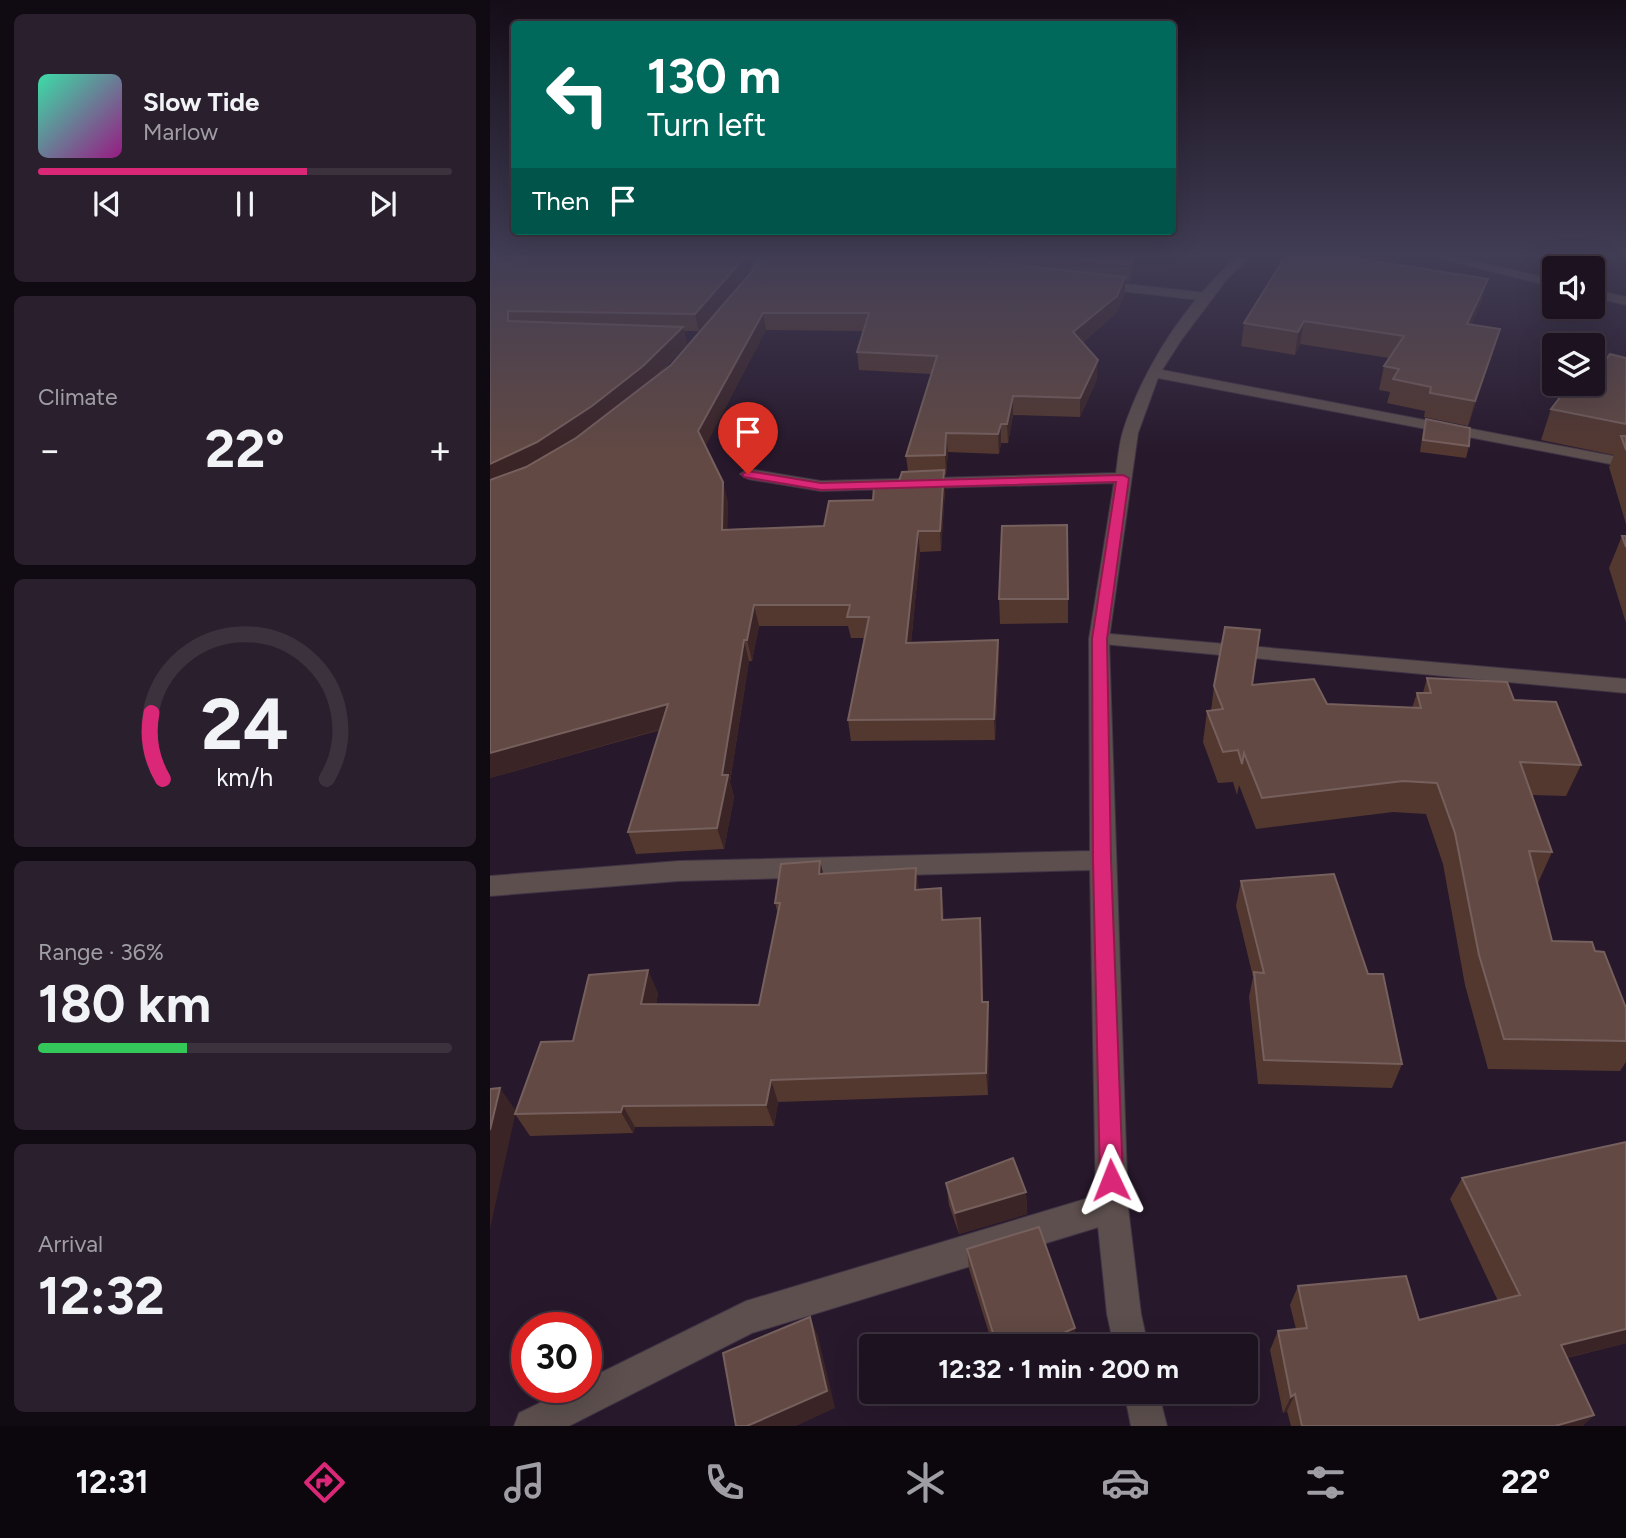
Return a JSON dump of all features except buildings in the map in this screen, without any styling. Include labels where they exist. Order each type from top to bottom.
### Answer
[{"type":"street","points":[[1128,1334],[1112,1207],[1099,639],[1130,433],[1153,373],[1188,324]]},
{"type":"street","points":[[1153,373],[1624,463]]},
{"type":"street","points":[[748,474],[821,486],[1123,478]]},
{"type":"street","points":[[1099,639],[1626,686]]},
{"type":"street","points":[[490,886],[679,871],[1102,860]]},
{"type":"street","points":[[532,1426],[746,1318],[1112,1207]]},
{"type":"street","points":[[1144,1404],[1149,1426]]},
{"type":"route","points":[[748,474],[821,486],[1123,478],[1099,639],[1111,1180]]}]
